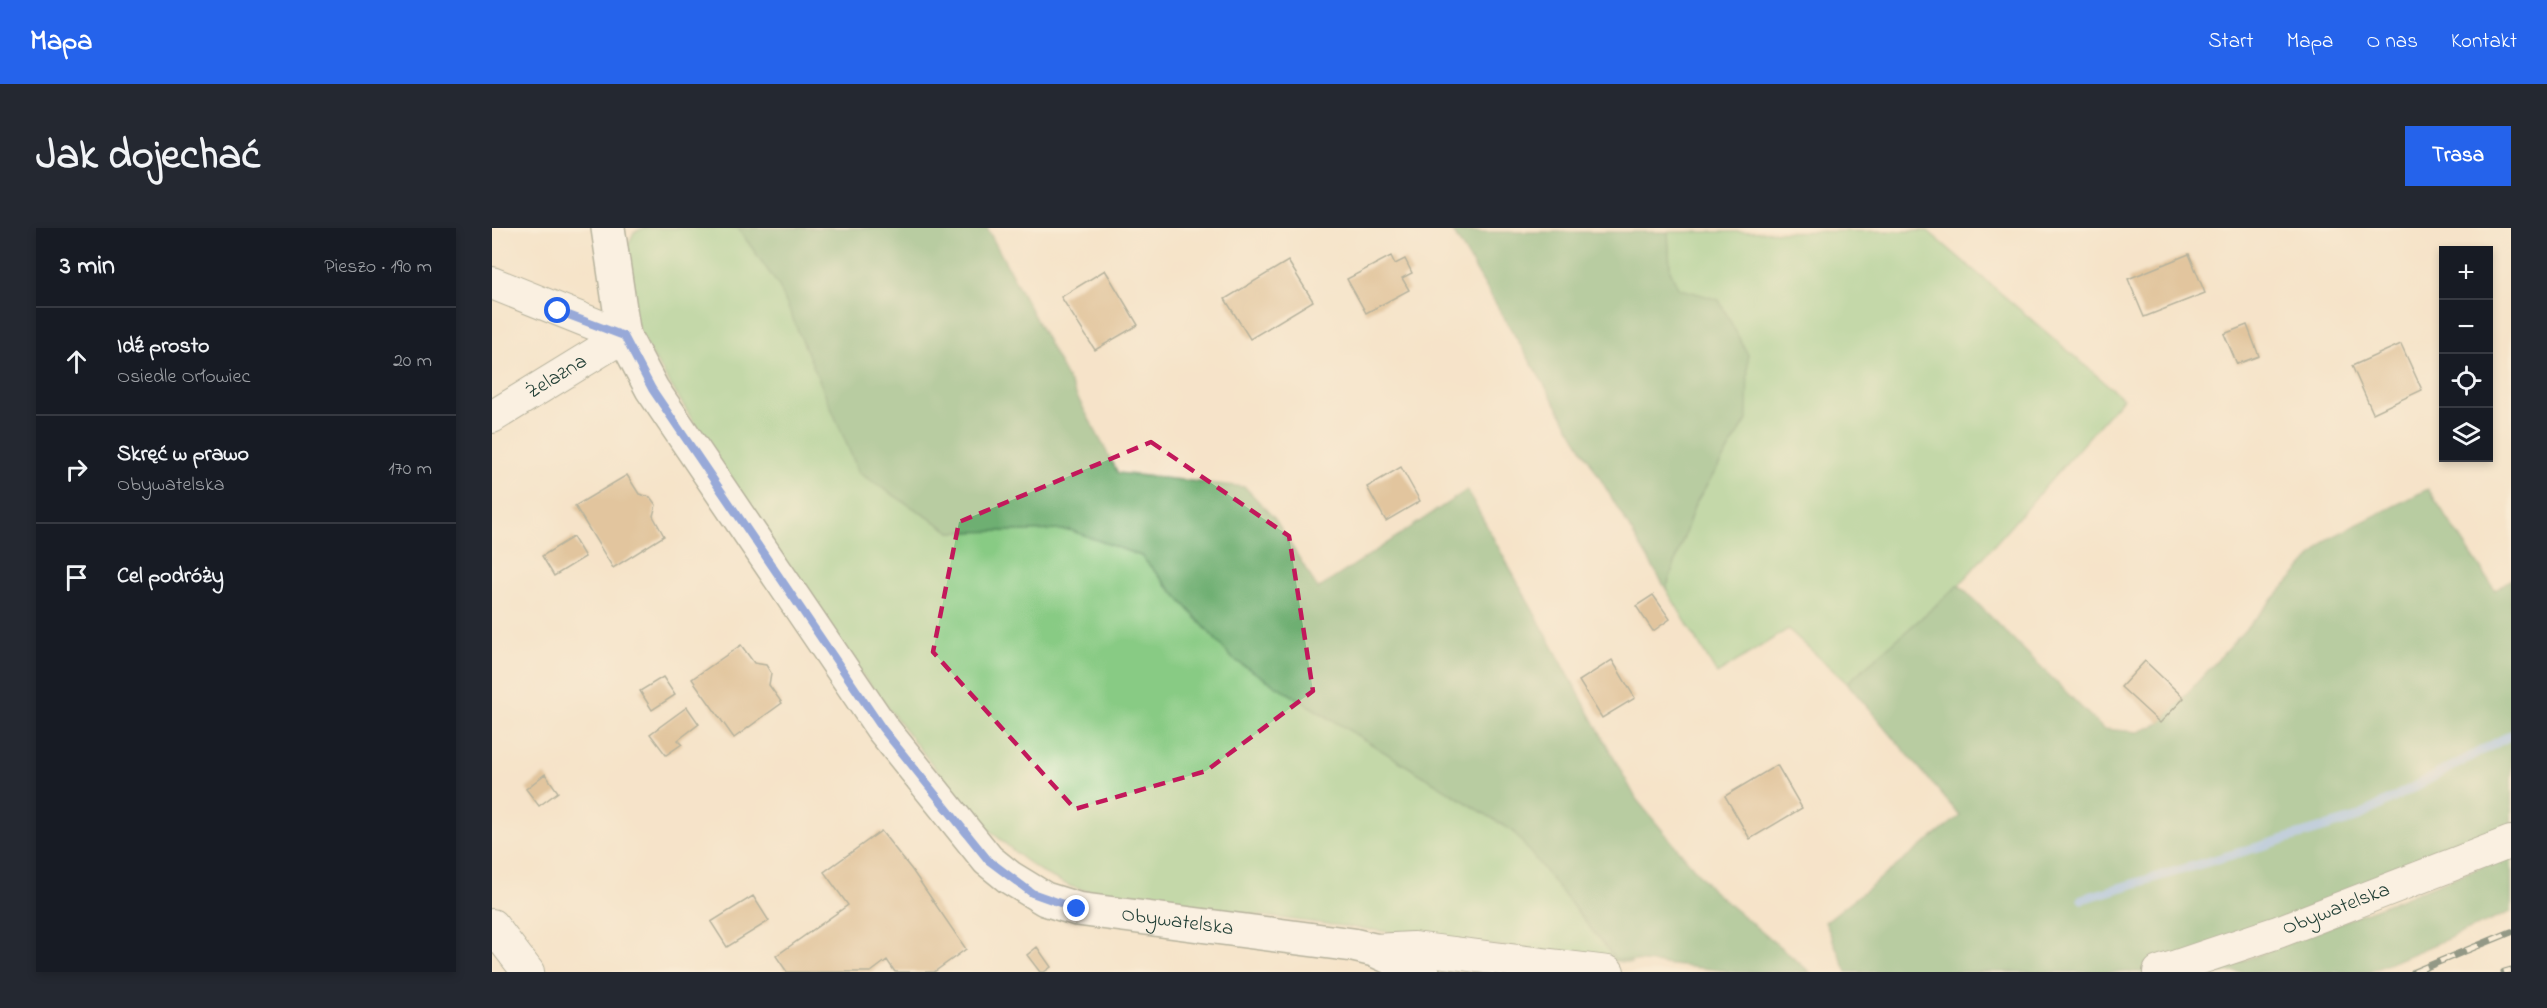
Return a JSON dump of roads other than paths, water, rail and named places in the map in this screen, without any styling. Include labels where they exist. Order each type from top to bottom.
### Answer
[{"type":"street","name":"Obywatelska","points":[[608,228],[624,336],[652,389],[882,728],[988,860],[1038,896],[1077,909],[1353,945],[1374,950],[1423,972]]},
{"type":"street","points":[[492,283],[624,336]]},
{"type":"street","name":"Żelazna","points":[[492,417],[624,336]]},
{"type":"street","name":"Obywatelska","points":[[2159,972],[2278,932],[2511,842]]},
{"type":"street","points":[[492,925],[528,972]]},
{"type":"street","name":"Obywatelska","points":[[1374,950],[1413,948],[1608,972]]},
{"type":"waterway","points":[[2082,899],[2356,818],[2511,735]]},
{"type":"railway","points":[[2414,972],[2511,932]]},
{"type":"railway","points":[[2504,972],[2511,970]]}]
